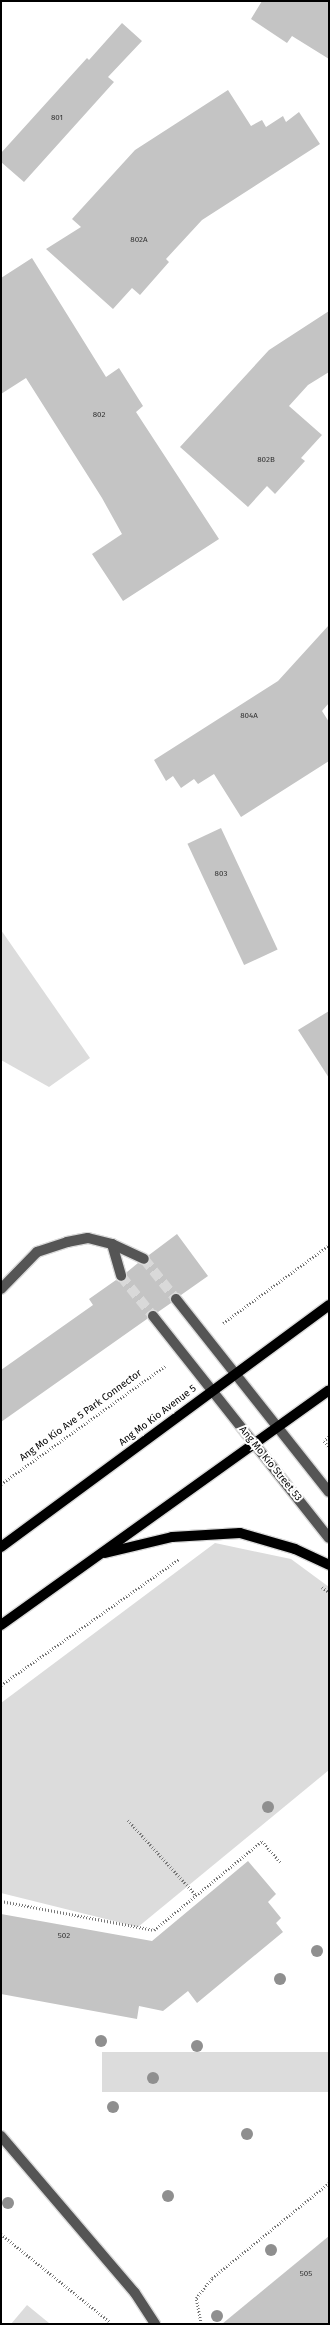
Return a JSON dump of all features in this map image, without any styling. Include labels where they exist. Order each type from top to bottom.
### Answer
[{"type":"main road","name":"Ang Mo Kio Avenue 5","points":[[1,1547],[329,1305]]},
{"type":"main road","points":[[1,1625],[329,1390]]},
{"type":"main road","points":[[100,1555],[172,1537],[240,1532],[295,1549],[329,1565]]},
{"type":"street","points":[[1,1289],[38,1252],[88,1238],[112,1244],[144,1259]]},
{"type":"street","points":[[112,1244],[121,1276]]},
{"type":"street","points":[[177,1300],[329,1492]]},
{"type":"street","name":"Ang Mo Kio Street 53","points":[[154,1317],[329,1538]]},
{"type":"street","points":[[2,2136],[135,2293],[155,2324]]},
{"type":"path","points":[[206,1336],[329,1245]]},
{"type":"path","name":"Ang Mo Kio Ave 5 Park Connector","points":[[1,1484],[150,1376]]},
{"type":"path","points":[[329,1437],[324,1441],[329,1447]]},
{"type":"path","points":[[1,1685],[185,1555]]},
{"type":"path","points":[[128,1820],[196,1895]]},
{"type":"path","points":[[1,1901],[154,1930],[262,1841],[281,1864]]},
{"type":"path","points":[[201,2324],[196,2298],[212,2278],[329,2183]]},
{"type":"path","points":[[1,2234],[110,2322]]},
{"type":"shaded area","points":[[1,930],[90,1058],[49,1087],[1,1060]]},
{"type":"shaded area","points":[[215,1543],[291,1559],[329,1587],[329,1770],[138,1927],[1,1893],[1,1703]]},
{"type":"shaded area","points":[[102,2052],[329,2052],[329,2092],[102,2092]]},
{"type":"shaded area","points":[[27,2305],[49,2323],[11,2324]]},
{"type":"building","points":[[262,1],[329,1],[329,59],[292,36],[287,43],[251,19]]},
{"type":"building","points":[[122,23],[142,41],[108,77],[114,82],[24,182],[1,162],[1,153],[87,58],[89,60]]},
{"type":"building","points":[[228,90],[251,126],[262,120],[266,127],[283,116],[286,122],[299,112],[320,144],[202,220],[166,259],[169,262],[140,295],[132,288],[113,309],[46,249],[81,227],[72,219],[135,150]]},
{"type":"building","points":[[32,258],[106,377],[119,368],[143,406],[136,412],[219,539],[123,601],[92,554],[122,534],[102,498],[26,378],[1,394],[1,278]]},
{"type":"building","points":[[329,311],[329,372],[308,385],[289,406],[322,435],[301,458],[305,461],[275,494],[267,486],[248,507],[180,447],[269,350]]},
{"type":"building","points":[[329,625],[329,703],[322,711],[329,722],[329,761],[241,817],[214,774],[198,784],[194,779],[181,788],[173,776],[166,781],[154,760],[278,681]]},
{"type":"building","points":[[221,828],[278,949],[244,965],[187,844]]},
{"type":"building","points":[[329,1011],[329,1078],[298,1030]]},
{"type":"building","points":[[177,1234],[208,1276],[181,1295],[172,1294],[171,1303],[158,1312],[149,1311],[147,1319],[1,1422],[1,1370],[93,1305],[89,1299],[116,1280],[120,1282],[125,1281],[127,1272],[138,1263],[148,1264],[149,1255]]},
{"type":"building","points":[[248,1861],[276,1894],[268,1902],[281,1918],[276,1923],[283,1932],[197,2003],[188,1991],[163,2011],[139,2006],[137,2019],[1,1994],[1,1914],[152,1941]]},
{"type":"building","points":[[329,2236],[329,2324],[222,2324]]},
{"type":"tunnel","points":[[144,1259],[176,1299]]},
{"type":"tunnel","points":[[121,1276],[153,1316]]}]
